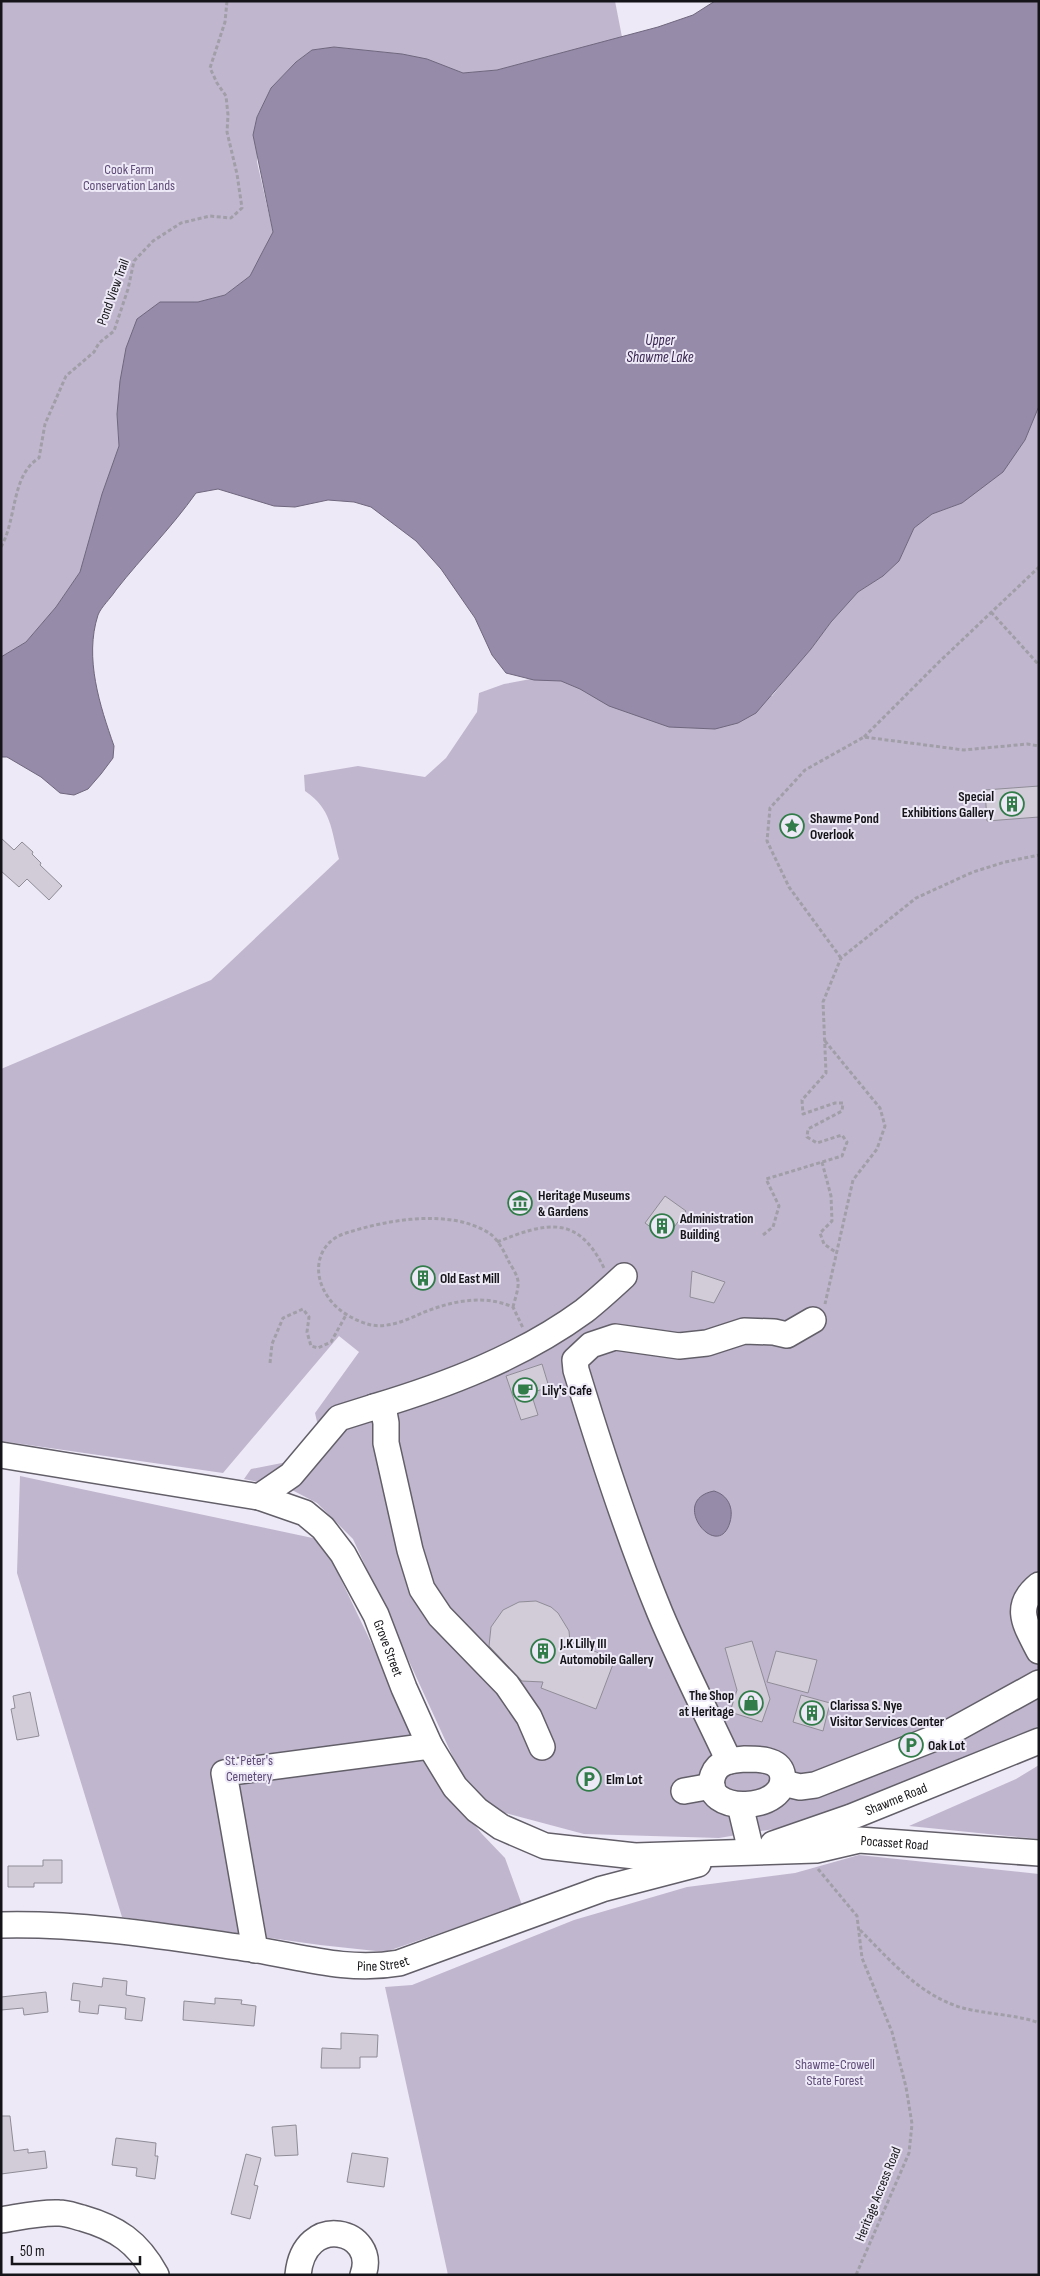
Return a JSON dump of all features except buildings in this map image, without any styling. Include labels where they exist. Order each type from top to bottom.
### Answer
[{"type":"street","points":[[259,1497],[291,1475],[339,1418],[453,1382],[543,1336],[584,1311],[616,1284]]},
{"type":"street","points":[[729,1761],[661,1615],[637,1553],[612,1486],[576,1370],[575,1360],[591,1345],[615,1337],[679,1346],[707,1343],[744,1331],[774,1332],[787,1336],[813,1320]]},
{"type":"street","points":[[374,1407],[384,1412],[386,1443],[410,1550],[422,1589],[440,1616],[507,1685],[529,1717],[542,1746]]},
{"type":"street","name":"Grove Street","points":[[1,1455],[259,1497],[305,1513],[323,1528],[343,1554],[376,1615],[404,1688],[430,1746],[455,1788],[477,1810],[501,1827],[545,1846],[635,1856],[751,1851]]},
{"type":"street","points":[[1039,1585],[1024,1601],[1023,1614],[1039,1651]]},
{"type":"street","points":[[783,1783],[800,1787],[815,1786],[950,1732],[1039,1683]]},
{"type":"street","name":"Shawme Road","points":[[751,1851],[851,1817],[1039,1741]]},
{"type":"street","points":[[255,1950],[216,1774],[430,1746]]},
{"type":"street","points":[[756,1759],[775,1764],[782,1772],[783,1783],[779,1792],[771,1798],[740,1805],[722,1800],[712,1786],[714,1773],[723,1763],[756,1759]]},
{"type":"street","points":[[684,1791],[712,1786]]},
{"type":"street","points":[[740,1805],[751,1851]]},
{"type":"street","name":"Pocasset Road","points":[[751,1851],[816,1850],[859,1840],[1039,1853]]},
{"type":"street","name":"Pine Street","points":[[1,1925],[93,1927],[255,1950],[349,1966],[374,1967],[398,1963],[602,1889],[751,1851]]},
{"type":"street","points":[[1,2220],[61,2212],[102,2223],[121,2234],[137,2248],[156,2275]]},
{"type":"street","points":[[298,2275],[307,2246],[313,2240],[333,2234],[345,2234],[358,2243],[364,2258],[365,2269],[363,2275]]},
{"type":"path","name":"Pond View Trail","points":[[1,547],[14,514],[22,478],[30,463],[39,458],[45,424],[51,407],[60,392],[66,376],[94,352],[99,343],[114,331],[128,289],[134,261],[153,241],[181,223],[210,216],[231,218],[242,208],[237,174],[227,132],[226,96],[210,68],[225,22],[227,1]]},
{"type":"path","points":[[841,958],[789,887],[767,841],[770,808],[805,770],[864,738],[1039,568]]},
{"type":"path","points":[[992,612],[1039,665]]},
{"type":"path","points":[[864,738],[964,750],[1027,744],[1039,746]]},
{"type":"path","points":[[764,1235],[773,1227],[779,1206],[766,1179],[842,1156],[847,1142],[842,1135],[818,1143],[807,1136],[808,1129],[842,1111],[843,1103],[835,1103],[803,1114],[802,1100],[826,1073],[823,1002],[841,958],[916,898],[974,872],[1005,862],[1039,855]]},
{"type":"path","points":[[813,1320],[827,1300],[845,1207],[853,1180],[877,1149],[884,1126],[880,1108],[825,1041]]},
{"type":"path","points":[[822,1162],[830,1196],[832,1221],[820,1233],[824,1244],[837,1253]]},
{"type":"path","points":[[514,1307],[499,1301],[473,1299],[448,1304],[397,1324],[372,1325],[346,1315],[328,1297],[319,1275],[322,1250],[334,1237],[392,1220],[465,1222],[491,1233],[504,1251],[518,1281],[514,1307],[525,1332],[543,1336]]},
{"type":"path","points":[[497,1242],[525,1231],[551,1225],[573,1232],[595,1250],[605,1272],[616,1284]]},
{"type":"path","points":[[270,1363],[272,1344],[283,1318],[303,1309],[309,1317],[307,1332],[311,1346],[318,1348],[331,1342],[346,1315]]},
{"type":"path","name":"Heritage Access Road","points":[[800,1850],[857,1916],[862,1958],[892,2032],[906,2087],[912,2124],[909,2153],[856,2275]]},
{"type":"path","points":[[859,1929],[913,1982],[932,1994],[961,2007],[1039,2023]]},
{"type":"green space","name":"Cook Farm Conservation Lands","points":[[1,1],[615,1],[622,37],[497,70],[463,73],[402,54],[334,47],[312,50],[296,62],[271,88],[257,117],[257,162],[273,232],[250,276],[225,295],[198,302],[160,302],[137,320],[117,414],[119,446],[80,572],[56,607],[26,642],[1,657]]},
{"type":"green space","name":"Heritage Museums & Gardens","points":[[1039,406],[1039,1726],[798,1825],[719,1838],[584,1834],[498,1811],[463,1779],[353,1539],[317,1503],[290,1489],[244,1479],[251,1469],[292,1461],[318,1426],[315,1413],[359,1352],[339,1336],[223,1473],[1,1441],[1,1069],[211,980],[339,859],[326,813],[321,805],[305,791],[304,775],[358,766],[425,777],[446,758],[477,712],[479,693],[504,684],[552,675],[772,696],[831,622],[858,592],[883,576],[899,561],[914,528],[932,514],[962,503]]},
{"type":"green space","name":"St. Peter's Cemetery","points":[[20,1476],[322,1540],[435,1776],[482,1834],[505,1858],[522,1905],[385,1952],[320,1945],[122,1917],[17,1573]]},
{"type":"green space","points":[[1039,1765],[1039,1839],[909,1826],[1016,1779]]},
{"type":"green space","name":"Shawme-Crowell State Forest","points":[[859,1855],[1039,1874],[1039,2275],[448,2275],[385,1987],[412,1985],[574,1920],[687,1887],[795,1873]]},
{"type":"water","name":"Upper Shawme Lake","points":[[715,1],[1039,1],[1039,406],[1025,440],[1003,472],[962,503],[932,514],[914,528],[899,561],[883,576],[858,592],[756,713],[738,723],[715,729],[669,727],[609,706],[580,689],[561,681],[534,680],[506,673],[492,655],[475,618],[441,569],[416,541],[371,507],[354,502],[328,500],[295,507],[274,506],[218,489],[196,493],[116,590],[98,615],[94,631],[93,665],[99,698],[114,746],[113,758],[88,789],[74,795],[60,793],[41,777],[7,757],[1,757],[1,657],[26,642],[56,607],[80,572],[102,494],[119,446],[117,414],[120,381],[126,348],[137,319],[160,302],[198,302],[225,295],[250,276],[273,232],[253,135],[257,117],[271,88],[296,62],[312,50],[334,47],[402,54],[427,59],[463,73],[497,70],[658,27],[693,15]]},
{"type":"water","points":[[714,1491],[726,1499],[731,1512],[730,1522],[724,1533],[716,1536],[707,1533],[700,1526],[695,1516],[695,1506],[701,1497]]},
{"type":"place","name":"Special Exhibitions Gallery","points":[[1012,804]]},
{"type":"place","name":"Shawme Pond Overlook","points":[[792,826]]},
{"type":"place","name":"Heritage Museums & Gardens","points":[[520,1203]]},
{"type":"place","name":"Administration Building","points":[[662,1226]]},
{"type":"place","name":"Old East Mill","points":[[423,1278]]},
{"type":"place","name":"Lily's Cafe","points":[[525,1390]]},
{"type":"place","name":"J.K Lilly III Automobile Gallery","points":[[543,1651]]},
{"type":"place","name":"The Shop at Heritage","points":[[751,1703]]},
{"type":"place","name":"Clarissa S. Nye Visitor Services Center","points":[[812,1713]]},
{"type":"place","name":"Oak Lot","points":[[911,1745]]},
{"type":"place","name":"Elm Lot","points":[[589,1779]]}]
